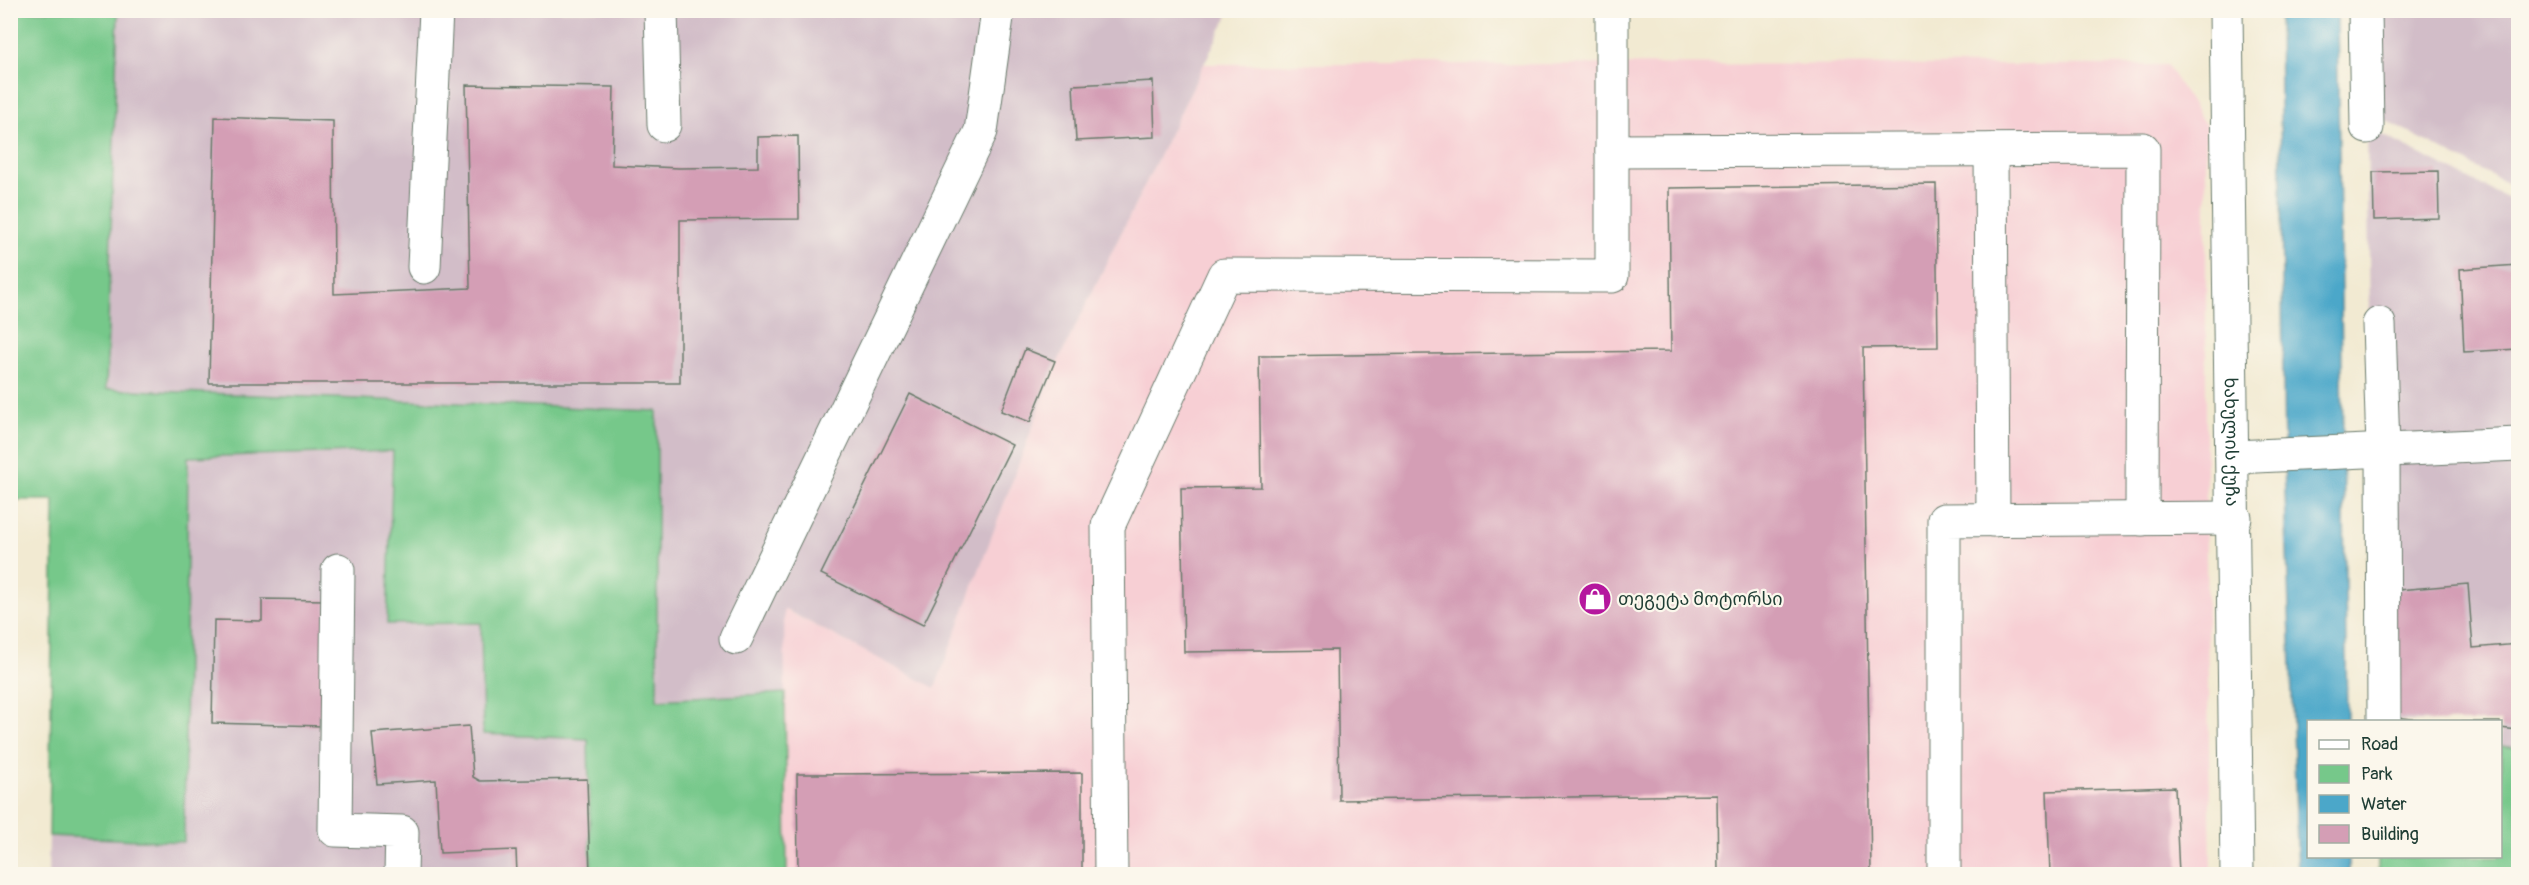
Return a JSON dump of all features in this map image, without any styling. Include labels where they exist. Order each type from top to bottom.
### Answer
[{"type":"street","points":[[424,267],[436,10]]},
{"type":"street","points":[[661,10],[664,125]]},
{"type":"street","points":[[736,638],[981,130],[998,10]]},
{"type":"street","points":[[1111,874],[1108,526],[1224,275],[1612,276],[1612,10]]},
{"type":"street","name":"ხახულის ქუჩა","points":[[2226,10],[2235,518],[2237,874]]},
{"type":"street","points":[[2365,10],[2367,127]]},
{"type":"street","points":[[1612,151],[2144,148],[2142,519]]},
{"type":"street","points":[[1991,150],[1993,520]]},
{"type":"street","points":[[2379,324],[2370,450],[2384,720]]},
{"type":"street","points":[[2234,457],[2279,453],[2518,444]]},
{"type":"street","points":[[1944,874],[1944,520],[2235,518]]},
{"type":"street","points":[[338,570],[335,831],[402,832],[401,874]]},
{"type":"shaded area","points":[[118,11],[1230,11],[1053,372],[935,688],[784,609],[785,693],[657,700],[657,411],[106,389]]},
{"type":"shaded area","points":[[2375,11],[2518,11],[2518,189],[2379,117]]},
{"type":"shaded area","points":[[1204,64],[2167,65],[2206,126],[2206,552],[2211,874],[787,874],[783,609],[935,687],[1053,372]]},
{"type":"shaded area","points":[[2367,127],[2518,204],[2518,748],[2502,746],[2502,720],[2376,720]]},
{"type":"shaded area","points":[[394,451],[387,624],[481,623],[484,734],[588,739],[591,874],[48,874],[49,836],[184,841],[188,457]]},
{"type":"green space","points":[[10,11],[118,11],[106,389],[657,411],[657,700],[785,693],[787,874],[591,874],[588,739],[483,734],[481,623],[387,624],[393,451],[188,457],[184,842],[49,836],[54,500],[10,500]]},
{"type":"green space","points":[[2502,746],[2518,748],[2518,874],[2378,874],[2378,858],[2502,858]]},
{"type":"water","points":[[2279,11],[2337,11],[2347,720],[2307,720],[2307,858],[2349,858],[2349,874],[2298,874],[2284,462]]},
{"type":"building","points":[[1153,81],[1155,137],[1076,141],[1073,85]]},
{"type":"building","points":[[466,85],[614,87],[612,165],[679,168],[758,167],[758,137],[798,136],[799,219],[680,220],[680,383],[209,383],[215,117],[333,121],[334,294],[470,288]]},
{"type":"building","points":[[2438,171],[2439,218],[2374,220],[2373,172]]},
{"type":"building","points":[[1936,184],[1938,347],[1863,348],[1871,874],[1718,874],[1717,795],[1339,800],[1337,650],[1184,652],[1181,488],[1261,487],[1259,356],[1671,351],[1669,188]]},
{"type":"building","points":[[2518,265],[2518,349],[2464,352],[2460,269]]},
{"type":"building","points":[[1025,349],[1055,361],[1030,422],[1001,411]]},
{"type":"building","points":[[910,394],[1012,445],[923,625],[821,574]]},
{"type":"building","points":[[2468,584],[2473,648],[2518,644],[2518,730],[2502,728],[2502,720],[2420,720],[2394,717],[2386,591]]},
{"type":"building","points":[[262,599],[326,600],[323,726],[212,723],[214,620],[262,621]]},
{"type":"building","points":[[469,726],[473,777],[480,781],[587,779],[590,874],[517,874],[516,850],[440,853],[436,780],[377,784],[372,733]]},
{"type":"building","points":[[1082,773],[1082,874],[798,874],[797,774]]},
{"type":"building","points":[[2175,787],[2179,874],[2050,874],[2047,791]]},
{"type":"place","name":"თეგეტა მოტორსი","points":[[1595,599]]}]
